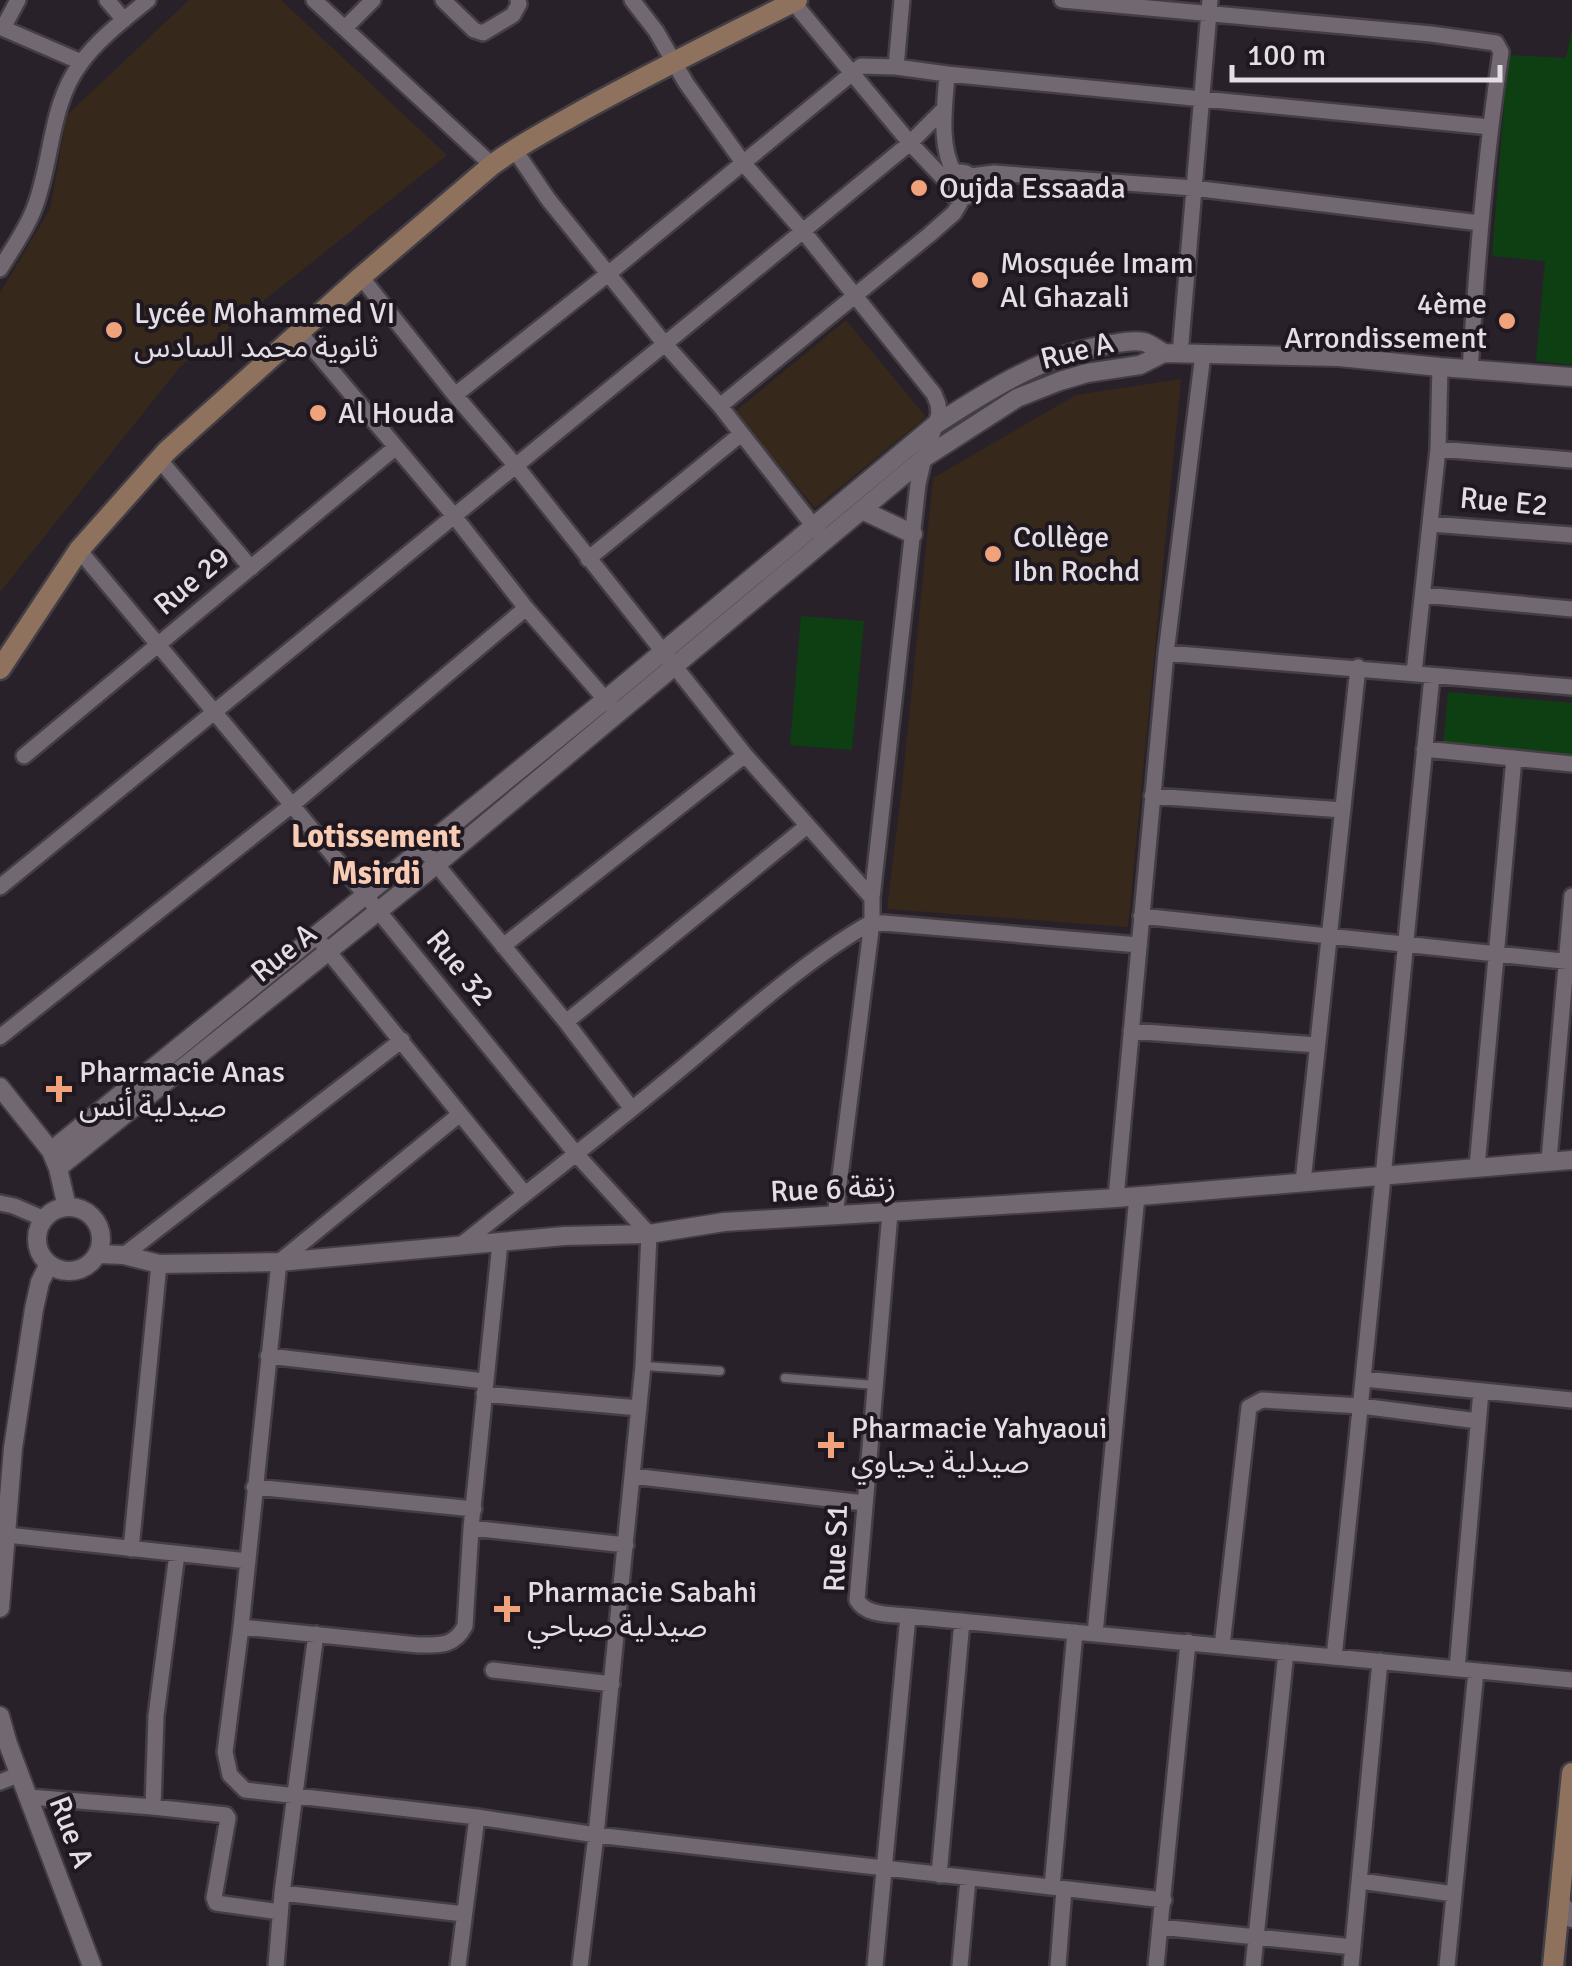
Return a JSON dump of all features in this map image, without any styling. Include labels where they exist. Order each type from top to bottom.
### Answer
[{"type":"main road","points":[[3,657],[79,550],[160,459],[492,165],[674,60],[795,1]]},
{"type":"main road","points":[[1552,1966],[1566,1909],[1572,1773]]},
{"type":"street","points":[[18,0],[2,27],[81,62]]},
{"type":"street","points":[[107,0],[124,20]]},
{"type":"street","points":[[0,268],[34,209],[61,101],[81,62],[148,0]]},
{"type":"street","points":[[314,0],[492,165]]},
{"type":"street","points":[[346,27],[372,0]]},
{"type":"street","points":[[443,0],[474,30],[483,33],[513,15],[518,10],[518,0]]},
{"type":"street","points":[[632,0],[744,164],[803,231],[938,404],[939,414],[918,484],[872,922],[835,1216]]},
{"type":"street","points":[[896,66],[902,0]]},
{"type":"street","points":[[1062,0],[1209,7],[1496,44],[1501,52],[1480,223],[1470,370]]},
{"type":"street","points":[[720,406],[929,235],[954,213],[974,186],[910,143],[795,1]]},
{"type":"street","points":[[1209,7],[1193,188],[1172,354],[1339,357],[1572,377]]},
{"type":"street","points":[[455,394],[861,66],[896,66],[1490,127]]},
{"type":"street","points":[[946,74],[948,159],[958,178],[952,194],[963,198]]},
{"type":"street","points":[[0,887],[910,143],[944,109]]},
{"type":"street","points":[[514,149],[548,199],[720,406],[819,533]]},
{"type":"street","points":[[958,178],[994,173],[1193,188],[1480,223]]},
{"type":"street","points":[[361,277],[745,755],[872,898]]},
{"type":"street","points":[[300,333],[618,714]]},
{"type":"street","name":"Rue A","points":[[54,1160],[213,1046],[329,952],[423,848],[605,700],[669,658],[819,533],[935,425],[996,386],[1083,348],[1145,342],[1172,354]]},
{"type":"street","name":"Rue A","points":[[819,533],[862,510],[924,458],[1001,406],[1029,392],[1087,373],[1140,365],[1172,354]]},
{"type":"street","points":[[1116,1198],[1166,653],[1203,354]]},
{"type":"street","points":[[1414,674],[1438,449],[1440,367]]},
{"type":"street","points":[[588,559],[741,434]]},
{"type":"street","name":"Rue 29","points":[[24,756],[396,448]]},
{"type":"street","points":[[1438,449],[1572,460]]},
{"type":"street","points":[[160,459],[251,568]]},
{"type":"street","points":[[862,510],[913,534]]},
{"type":"street","name":"Rue E2","points":[[1431,524],[1572,536]]},
{"type":"street","name":"Rue 32","points":[[79,550],[577,1154],[649,1234]]},
{"type":"street","points":[[1424,594],[1572,609]]},
{"type":"street","points":[[0,1038],[292,804],[526,608]]},
{"type":"street","points":[[1166,653],[1572,686]]},
{"type":"street","name":"Rue A","points":[[54,1160],[199,1031],[316,936],[438,864],[618,714],[669,658]]},
{"type":"street","points":[[1303,1182],[1358,668]]},
{"type":"street","points":[[1334,1657],[1432,676]]},
{"type":"street","points":[[1424,749],[1572,764]]},
{"type":"street","points":[[503,946],[745,755]]},
{"type":"street","points":[[1476,1167],[1514,758]]},
{"type":"street","points":[[1152,796],[1344,810]]},
{"type":"street","points":[[566,1022],[806,826]]},
{"type":"street","points":[[423,848],[632,1109]]},
{"type":"street","points":[[1549,1160],[1572,896]]},
{"type":"street","points":[[1142,916],[1569,962]]},
{"type":"street","points":[[461,1245],[841,940],[872,922],[1139,945]]},
{"type":"street","points":[[316,936],[525,1194]]},
{"type":"street","points":[[199,1031],[213,1046]]},
{"type":"street","points":[[1131,1031],[1318,1045]]},
{"type":"street","points":[[124,1255],[402,1040]]},
{"type":"street","points":[[0,1087],[54,1160],[67,1207]]},
{"type":"street","points":[[460,1114],[279,1262],[225,1752],[230,1775],[245,1790],[1164,1900]]},
{"type":"street","name":"Rue 6 زنقة","points":[[98,1254],[124,1255],[160,1264],[279,1262],[564,1236],[649,1234],[724,1222],[1116,1198],[1572,1160]]},
{"type":"street","points":[[1095,1634],[1137,1196]]},
{"type":"street","points":[[0,1204],[44,1219]]},
{"type":"street","points":[[67,1207],[88,1213],[100,1232],[98,1254],[76,1270],[48,1264],[37,1237],[50,1213],[67,1207]]},
{"type":"street","name":"Rue S1","points":[[890,1213],[857,1600],[868,1611],[908,1616]]},
{"type":"street","points":[[580,1966],[644,1366],[649,1234]]},
{"type":"street","points":[[241,1626],[418,1644],[442,1645],[460,1636],[465,1626],[500,1243]]},
{"type":"street","points":[[0,1608],[7,1534],[6,1447],[40,1282],[48,1264]]},
{"type":"street","points":[[131,1549],[160,1264]]},
{"type":"street","points":[[268,1356],[639,1408]]},
{"type":"street","points":[[1364,1379],[1572,1400]]},
{"type":"street","points":[[1457,1669],[1481,1392]]},
{"type":"street","points":[[1222,1646],[1248,1408],[1262,1400],[1362,1406],[1478,1421]]},
{"type":"street","points":[[632,1476],[864,1504]]},
{"type":"street","points":[[254,1487],[474,1509]]},
{"type":"street","points":[[472,1528],[626,1544]]},
{"type":"street","points":[[7,1534],[248,1561]]},
{"type":"street","points":[[153,1807],[156,1716],[178,1554]]},
{"type":"street","points":[[875,1966],[908,1616],[1572,1680]]},
{"type":"street","points":[[939,1875],[962,1622]]},
{"type":"street","points":[[1058,1966],[1058,1888],[1074,1632]]},
{"type":"street","points":[[276,1966],[316,1634]]},
{"type":"street","points":[[1156,1966],[1188,1642]]},
{"type":"street","points":[[1254,1966],[1286,1652]]},
{"type":"street","points":[[1351,1966],[1380,1662]]},
{"type":"street","points":[[493,1670],[612,1684]]},
{"type":"street","points":[[1446,1966],[1476,1670]]},
{"type":"street","name":"Rue A","points":[[0,1716],[92,1966]]},
{"type":"street","points":[[0,1782],[20,1774]]},
{"type":"street","points":[[29,1797],[226,1815],[216,1903],[280,1912]]},
{"type":"street","points":[[458,1966],[476,1817]]},
{"type":"street","points":[[960,1966],[968,1879]]},
{"type":"street","points":[[1360,1882],[1454,1894]]},
{"type":"street","points":[[282,1893],[464,1914]]},
{"type":"street","points":[[1160,1927],[1353,1947]]},
{"type":"lane","points":[[644,1366],[720,1372]]},
{"type":"lane","points":[[784,1378],[875,1385]]},
{"type":"shaded area","name":"Lycée Mohammed VI ثانوية محمد السادس","points":[[189,0],[281,0],[447,155],[180,367],[0,592],[0,293],[50,209],[67,115]]},
{"type":"shaded area","points":[[846,320],[926,417],[815,508],[735,412]]},
{"type":"shaded area","points":[[1181,379],[1128,927],[887,909],[933,478],[1076,395]]},
{"type":"green space","points":[[1572,30],[1572,365],[1536,361],[1545,261],[1492,256],[1508,55],[1566,58]]},
{"type":"green space","points":[[801,616],[864,621],[852,750],[790,745]]},
{"type":"green space","points":[[1448,692],[1572,703],[1572,758],[1443,746]]},
{"type":"place","name":"Oujda Essaada","points":[[919,188]]},
{"type":"place","name":"Mosquée Imam Al Ghazali","points":[[980,280]]},
{"type":"place","name":"4ème Arrondissement","points":[[1507,321]]},
{"type":"place","name":"Lycée Mohammed VI ثانوية محمد السادس","points":[[114,330]]},
{"type":"place","name":"Al Houda","points":[[318,413]]},
{"type":"place","name":"Collège Ibn Rochd","points":[[993,554]]},
{"type":"place","name":"Pharmacie Anas صيدلية أنس","points":[[59,1089]]},
{"type":"place","name":"Pharmacie Yahyaoui صيدلية يحياوي","points":[[831,1445]]},
{"type":"place","name":"Pharmacie Sabahi صيدلية صباحي","points":[[507,1609]]},
{"type":"district","name":"Lotissement Msirdi","points":[[376,854]]}]
